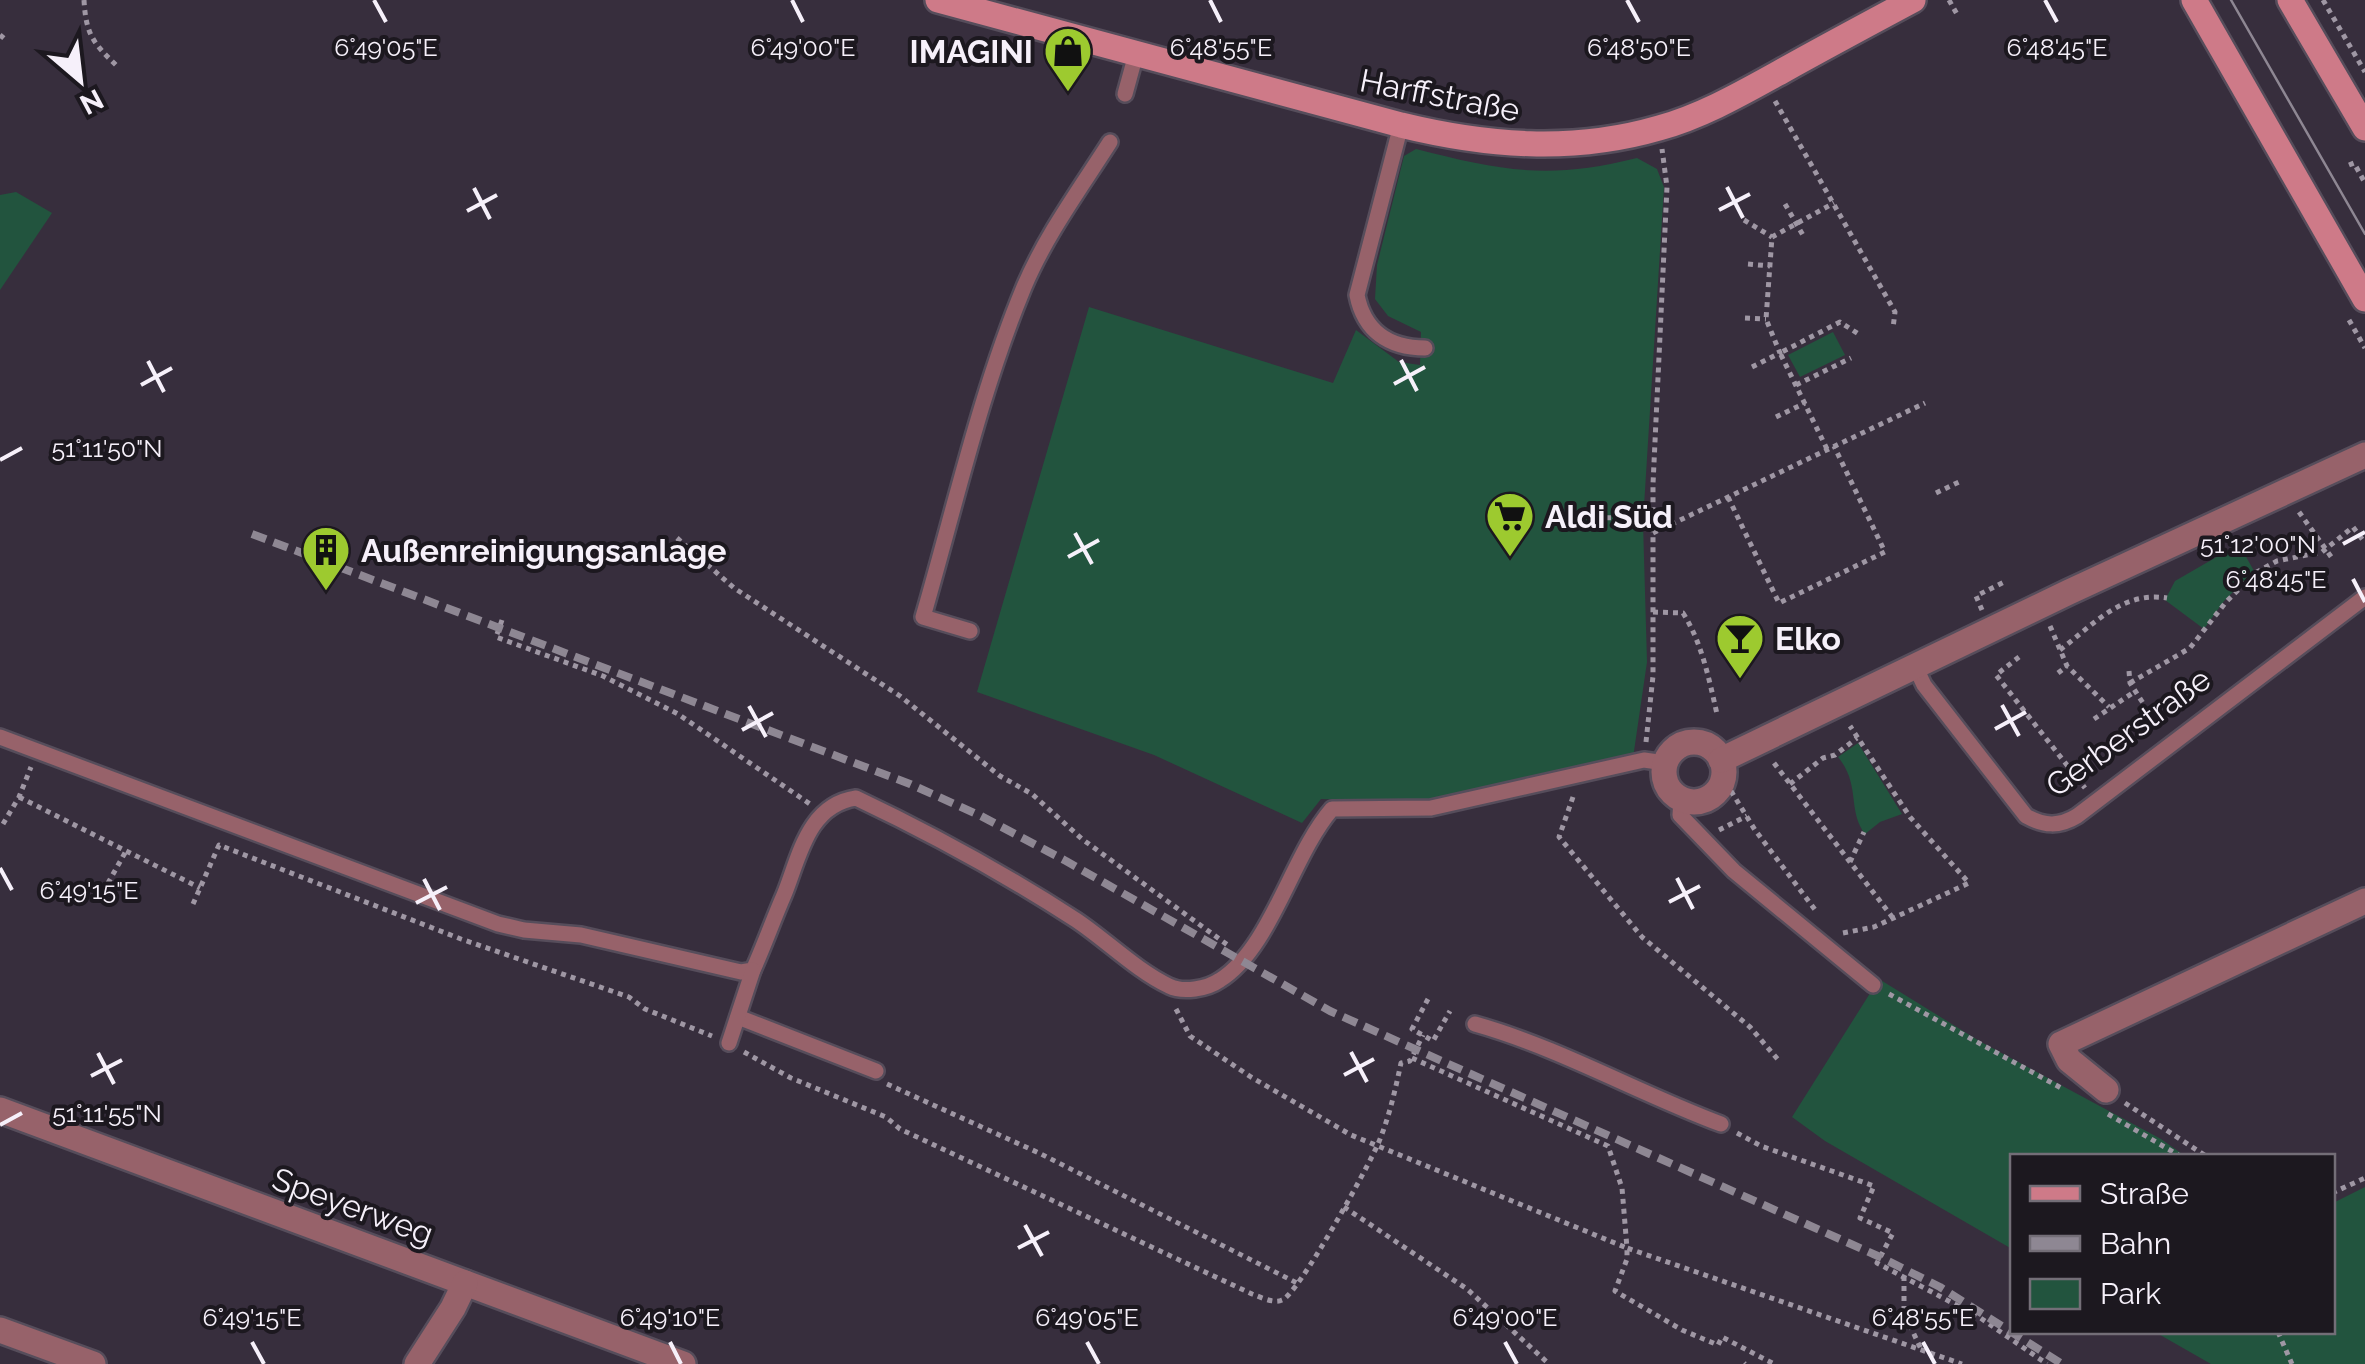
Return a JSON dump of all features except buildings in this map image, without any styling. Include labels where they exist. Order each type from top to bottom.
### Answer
[{"type":"street","name":"Harffstraße","points":[[938,0],[1402,125],[1523,146],[1589,141],[1659,128],[1763,81],[1912,0]]},
{"type":"street","points":[[2194,0],[2365,299]]},
{"type":"street","points":[[2290,0],[2365,128]]},
{"type":"street","points":[[1721,760],[2286,491],[2363,462]]},
{"type":"street","points":[[1694,742],[1713,749],[1721,760],[1722,783],[1712,796],[1693,802],[1681,800],[1655,762],[1681,745],[1694,742]]},
{"type":"street","points":[[2100,1098],[2069,1060],[2062,1044],[2365,901]]},
{"type":"street","name":"Speyerweg","points":[[0,1110],[683,1364]]},
{"type":"street","points":[[417,1364],[466,1282]]},
{"type":"street","points":[[0,1330],[93,1364]]},
{"type":"lane","points":[[1125,94],[1136,54]]},
{"type":"lane","points":[[1402,125],[1357,295],[1360,310],[1377,334],[1408,348],[1425,348]]},
{"type":"lane","points":[[970,631],[923,617],[995,368],[1025,285],[1056,225],[1110,142]]},
{"type":"lane","name":"Gerberstraße","points":[[1915,666],[1924,686],[2026,816],[2040,824],[2067,822],[2365,597]]},
{"type":"lane","points":[[0,737],[498,924],[581,935],[741,972],[753,970]]},
{"type":"lane","points":[[729,1044],[799,847],[825,814],[844,800],[856,798],[940,838],[1035,894],[1173,989],[1204,987],[1220,980],[1244,956],[1271,916],[1316,828],[1332,810],[1431,808],[1655,762]]},
{"type":"lane","points":[[1681,800],[1680,815],[1734,871],[1873,985]]},
{"type":"lane","points":[[738,1017],[876,1071]]},
{"type":"lane","points":[[1476,1024],[1721,1124]]},
{"type":"path","points":[[84,0],[86,30],[94,44],[118,67]]},
{"type":"path","points":[[1949,0],[1958,16]]},
{"type":"path","points":[[2323,0],[2365,72]]},
{"type":"path","points":[[1763,81],[1895,312],[1893,328]]},
{"type":"path","points":[[1655,762],[1652,518],[1667,187],[1659,128]]},
{"type":"path","points":[[2349,165],[2354,163],[2365,182]]},
{"type":"path","points":[[1772,237],[1834,203]]},
{"type":"path","points":[[1785,204],[1804,237]]},
{"type":"path","points":[[1744,220],[1772,237]]},
{"type":"path","points":[[1728,497],[1779,603],[1885,552],[1805,403],[1766,319],[1772,237]]},
{"type":"path","points":[[1748,264],[1770,266]]},
{"type":"path","points":[[1745,318],[1766,319]]},
{"type":"path","points":[[1752,367],[1840,322],[1860,335]]},
{"type":"path","points":[[1796,385],[1851,358]]},
{"type":"path","points":[[1776,417],[1805,403]]},
{"type":"path","points":[[1652,534],[1925,403]]},
{"type":"path","points":[[1936,493],[1961,481]]},
{"type":"path","points":[[2286,491],[2332,558]]},
{"type":"path","points":[[1596,518],[1652,518]]},
{"type":"path","points":[[2130,683],[2190,648],[2255,573],[2278,562],[2322,552],[2353,527],[2365,543]]},
{"type":"path","points":[[678,538],[734,588],[900,696],[1000,776],[1032,794],[1082,839],[1244,956]]},
{"type":"path","points":[[2060,650],[2126,601],[2146,595],[2167,598]]},
{"type":"path","points":[[2042,605],[2068,666],[2109,706]]},
{"type":"path","points":[[1653,612],[1683,613],[1705,665],[1717,714]]},
{"type":"path","points":[[502,620],[496,637],[603,676],[678,714],[825,814]]},
{"type":"path","points":[[2019,657],[1996,676],[2096,802]]},
{"type":"path","points":[[2058,673],[2068,666]]},
{"type":"path","points":[[2128,671],[2134,692],[2143,703]]},
{"type":"path","points":[[2094,720],[2134,692]]},
{"type":"path","points":[[1837,930],[1846,934],[1859,932],[1968,883],[1910,817],[1845,719]]},
{"type":"path","points":[[1790,784],[1857,738]]},
{"type":"path","points":[[4,824],[20,797],[37,750]]},
{"type":"path","points":[[1769,756],[1893,918]]},
{"type":"path","points":[[1581,775],[1559,837],[1642,937],[1750,1027],[1780,1062]]},
{"type":"path","points":[[1731,792],[1826,923]]},
{"type":"path","points":[[20,797],[200,888]]},
{"type":"path","points":[[1703,838],[1747,816]]},
{"type":"path","points":[[1850,862],[1864,832]]},
{"type":"path","points":[[193,904],[219,845],[461,939],[629,997],[644,1009],[729,1044],[790,1078],[886,1117],[900,1129],[1276,1302],[1286,1299],[1344,1207],[1377,1146],[1392,1108],[1402,1063],[1412,1058],[1423,1035]]},
{"type":"path","points":[[104,892],[126,852]]},
{"type":"path","points":[[1873,985],[2077,1097]]},
{"type":"path","points":[[1173,989],[1176,1011],[1190,1036],[1324,1120],[1377,1146],[1627,1248],[1962,1364]]},
{"type":"path","points":[[1428,999],[1412,1029],[1434,1041],[1450,1011]]},
{"type":"path","points":[[1412,1058],[1608,1146],[1622,1188],[1627,1248],[1616,1291],[1682,1330],[1727,1349]]},
{"type":"path","points":[[876,1071],[881,1081],[1039,1152],[1297,1283]]},
{"type":"path","points":[[2100,1098],[2177,1154]]},
{"type":"path","points":[[2100,1098],[2202,1154]]},
{"type":"path","points":[[1721,1124],[1761,1146],[1874,1186],[1860,1218],[1892,1233],[1877,1263],[1979,1317],[2047,1364]]},
{"type":"path","points":[[2335,1193],[2365,1178]]},
{"type":"path","points":[[1344,1207],[1467,1289],[1549,1364]]},
{"type":"path","points":[[1904,1276],[1904,1312],[1921,1350]]},
{"type":"path","points":[[2279,1334],[2292,1364]]},
{"type":"path","points":[[1718,1345],[1722,1337],[1774,1364]]},
{"type":"green space","points":[[1416,149],[1526,170],[1577,169],[1637,158],[1657,169],[1664,187],[1643,522],[1647,662],[1633,758],[1433,806],[1321,799],[1302,823],[1154,755],[977,692],[1089,307],[1333,383],[1356,330],[1399,362],[1420,365],[1421,332],[1388,316],[1375,299],[1377,265],[1404,156]]},
{"type":"green space","points":[[16,192],[52,213],[0,290],[0,195]]},
{"type":"green space","points":[[1833,332],[1845,355],[1800,377],[1788,355]]},
{"type":"green space","points":[[2239,544],[2254,571],[2224,601],[2204,629],[2165,600],[2175,581]]},
{"type":"green space","points":[[1858,743],[1902,814],[1880,822],[1865,834],[1856,816],[1849,777],[1838,757]]},
{"type":"green space","points":[[1879,979],[1981,1042],[2182,1154],[2010,1154],[2010,1248],[1825,1141],[1792,1117]]},
{"type":"green space","points":[[2365,1187],[2365,1364],[2211,1364],[2158,1334],[2335,1334],[2335,1202]]},
{"type":"tram line","points":[[2231,0],[2365,234]]},
{"type":"railway","points":[[252,534],[910,784],[981,816],[1330,1011],[1880,1257],[1940,1287],[2010,1331]]},
{"type":"railway","points":[[2014,1334],[2062,1364]]},
{"type":"place","name":"IMAGINI","points":[[1068,94]]},
{"type":"place","name":"Aldi Süd","points":[[1510,558]]},
{"type":"place","name":"Außenreinigungsanlage","points":[[326,592]]},
{"type":"place","name":"Elko","points":[[1740,680]]}]
